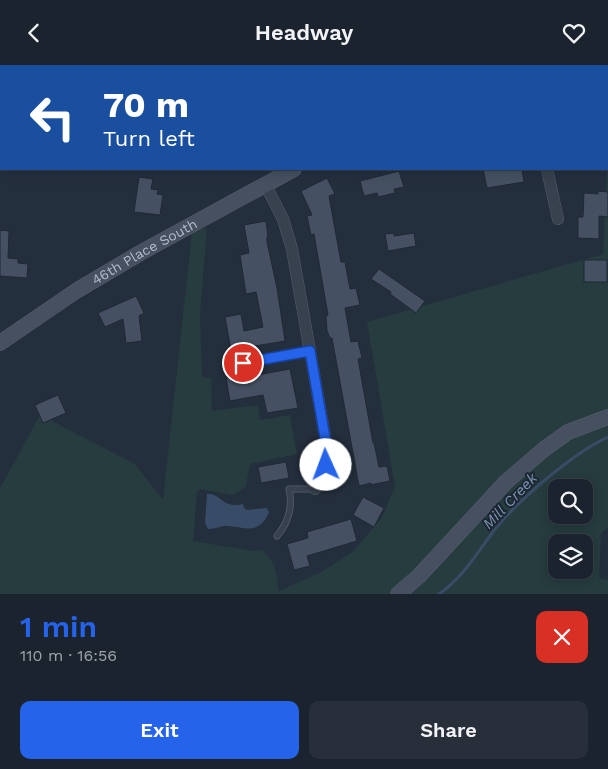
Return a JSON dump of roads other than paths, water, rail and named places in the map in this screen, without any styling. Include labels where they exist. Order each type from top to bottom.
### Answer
[{"type":"street","name":"46th Place South","points":[[0,343],[76,291],[140,253],[292,170]]},
{"type":"street","points":[[548,170],[558,219]]},
{"type":"street","points":[[265,184],[278,207],[288,234],[327,449],[324,473],[315,489]]},
{"type":"street","points":[[398,594],[420,576],[506,482],[543,450],[568,432],[608,417]]},
{"type":"lane","points":[[227,365],[310,351]]},
{"type":"lane","points":[[277,536],[289,517],[291,503],[289,489],[315,489]]},
{"type":"water","points":[[207,494],[212,494],[226,503],[243,504],[247,510],[267,508],[269,513],[264,521],[254,528],[224,526],[208,529],[205,523]]},
{"type":"waterway","name":"Mill Creek","points":[[439,594],[456,580],[496,528],[519,503],[564,465],[594,444],[608,437]]}]
